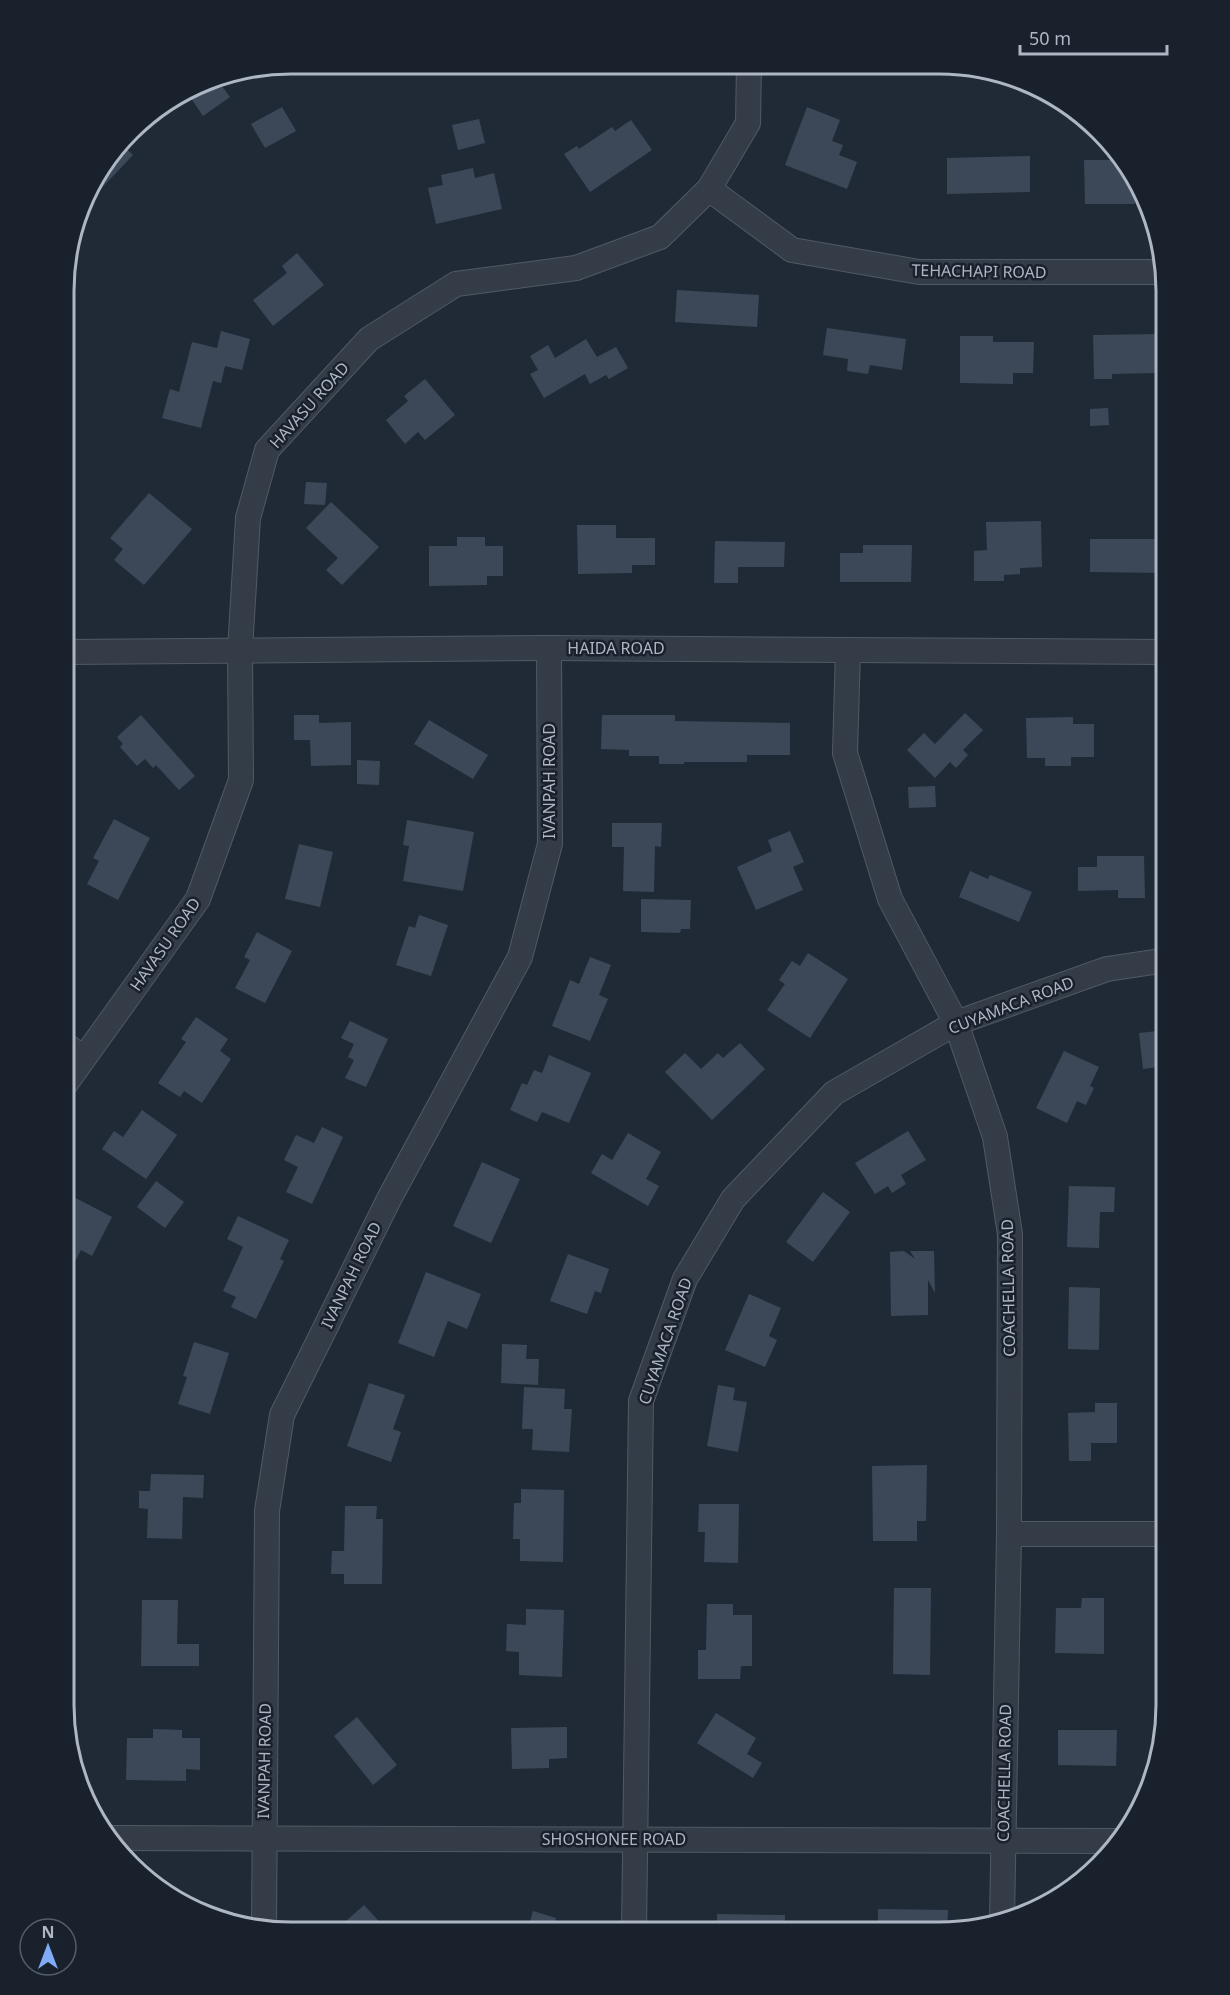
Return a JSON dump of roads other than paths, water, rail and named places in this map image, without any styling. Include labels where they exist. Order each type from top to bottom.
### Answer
[{"type":"street","name":"HAVASU ROAD","points":[[74,1050],[198,898],[241,780],[240,651],[248,518],[267,450],[369,339],[456,284],[576,268],[660,237],[709,189],[748,123],[749,74]]},
{"type":"street","name":"TEHACHAPI ROAD","points":[[709,189],[792,250],[919,272],[1156,272]]},
{"type":"street","name":"HAIDA ROAD","points":[[74,652],[549,648],[1156,652]]},
{"type":"street","name":"IVANPAH ROAD","points":[[264,1920],[267,1511],[282,1415],[389,1199],[520,957],[550,844],[549,648]]},
{"type":"street","name":"COACHELLA ROAD","points":[[848,650],[845,753],[890,899],[956,1023],[995,1137],[1010,1234],[1009,1534],[1002,1912]]},
{"type":"street","name":"CUYAMACA ROAD","points":[[634,1922],[633,1838],[641,1401],[685,1279],[734,1199],[834,1093],[956,1023],[1107,969],[1156,962]]},
{"type":"street","points":[[1009,1534],[1156,1534]]},
{"type":"street","name":"SHOSHONEE ROAD","points":[[119,1838],[1109,1841]]}]
